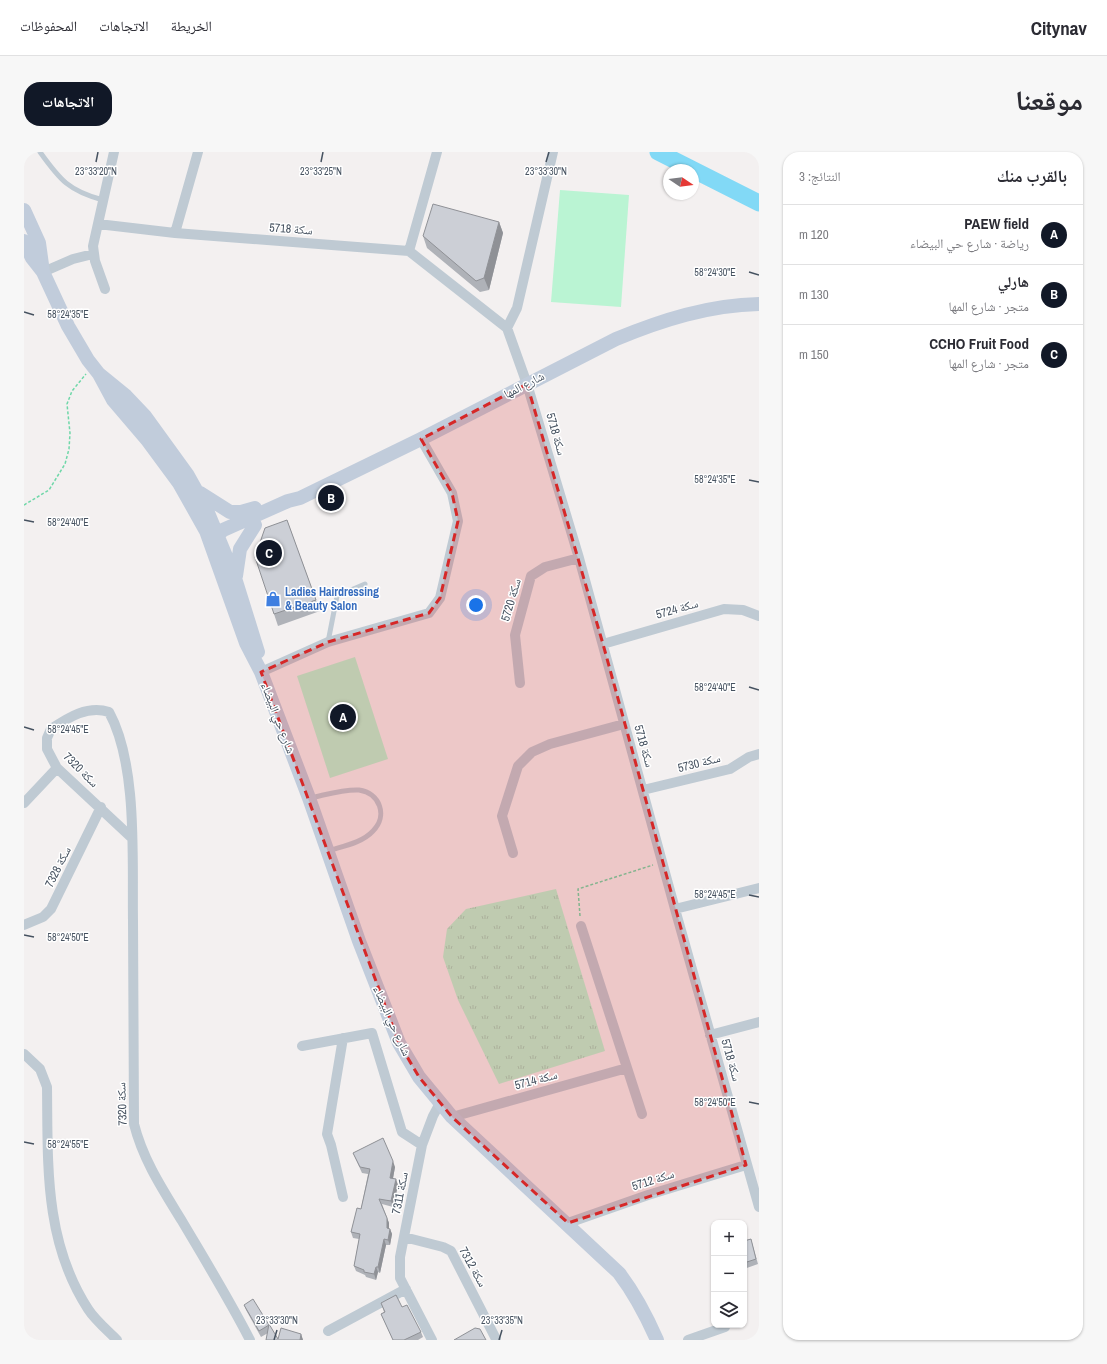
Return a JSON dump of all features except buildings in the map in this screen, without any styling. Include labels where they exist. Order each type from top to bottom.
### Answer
[{"type":"main road","points":[[24,210],[41,250],[44,272],[68,326],[113,400],[148,441],[179,483],[214,538],[235,578],[255,642],[261,672]]},
{"type":"main road","points":[[24,241],[32,258],[44,272]]},
{"type":"main road","name":"شارع المها","points":[[214,538],[228,538],[255,525],[284,510],[300,498],[422,439],[616,339],[648,325],[701,310],[759,304]]},
{"type":"main road","points":[[96,370],[126,396],[145,416],[175,456],[197,491],[214,538],[246,643],[261,672]]},
{"type":"main road","points":[[197,491],[230,512],[241,512],[257,508],[267,510]]},
{"type":"main road","name":"شارع المها","points":[[214,538],[222,530],[288,501],[300,498]]},
{"type":"main road","points":[[235,578],[240,549],[255,525]]},
{"type":"main road","name":"شارع حي البيضاء","points":[[261,672],[310,798],[359,941],[399,1043],[419,1076],[452,1117],[568,1223],[619,1273],[629,1285],[645,1311],[657,1340]]},
{"type":"street","points":[[105,289],[93,254],[114,152]]},
{"type":"street","points":[[175,233],[198,152]]},
{"type":"street","points":[[437,152],[409,251],[507,328],[518,308],[553,152]]},
{"type":"street","name":"سكة 5718","points":[[98,224],[175,233],[409,251]]},
{"type":"street","points":[[44,272],[72,259],[93,254]]},
{"type":"street","name":"سكة 5718","points":[[507,328],[527,384],[579,558],[662,863],[759,1207]]},
{"type":"street","points":[[261,672],[328,642],[429,613],[440,598],[458,521],[452,493],[422,439]]},
{"type":"street","name":"سكة 5720","points":[[520,683],[515,635],[531,576],[545,567],[579,558]]},
{"type":"street","name":"سكة 5724","points":[[603,644],[724,609],[743,610],[759,616]]},
{"type":"street","name":"سكة 7320","points":[[132,838],[101,807],[57,768],[47,749],[47,738],[51,729],[89,709],[99,709],[109,712],[118,728],[128,772],[132,838],[134,1124],[138,1139],[152,1172],[233,1307],[250,1340]]},
{"type":"street","points":[[512,853],[502,816],[518,766],[532,752],[550,744],[624,724]]},
{"type":"street","name":"سكة 5730","points":[[643,790],[730,769],[749,757],[759,754]]},
{"type":"street","points":[[24,803],[57,768]]},
{"type":"street","name":"سكة 7328","points":[[24,926],[44,918],[51,909],[101,807]]},
{"type":"street","points":[[675,909],[759,888]]},
{"type":"street","points":[[581,926],[642,1114]]},
{"type":"street","name":"سكة 5718","points":[[710,1035],[759,1022]]},
{"type":"street","points":[[302,1046],[372,1033],[402,1132],[422,1145]]},
{"type":"street","points":[[343,1038],[327,1134],[331,1145],[343,1198]]},
{"type":"street","points":[[24,1054],[40,1069],[47,1087],[51,1206],[58,1242],[71,1277],[89,1310],[117,1340]]},
{"type":"street","name":"سكة 5714","points":[[452,1117],[627,1068]]},
{"type":"street","name":"سكة 7311","points":[[432,1340],[400,1278],[400,1257],[422,1145],[433,1116],[440,1103]]},
{"type":"street","name":"سكة 5712","points":[[568,1223],[648,1195],[746,1165]]},
{"type":"street","name":"سكة 7312","points":[[404,1237],[443,1247],[451,1251],[496,1339]]},
{"type":"street","points":[[328,1331],[406,1289]]},
{"type":"street","points":[[688,1340],[722,1328]]},
{"type":"lane","points":[[40,152],[62,180],[72,188],[84,195],[103,200]]},
{"type":"lane","points":[[328,642],[337,596],[365,584]]},
{"type":"lane","points":[[310,798],[359,790],[373,794],[379,802],[381,808],[379,820],[374,831],[365,838],[328,851]]},
{"type":"path","points":[[24,505],[49,490],[65,464],[69,449],[70,433],[67,404],[72,391],[96,370]]},
{"type":"path","points":[[581,926],[578,889],[662,863]]},
{"type":"highlighted area","points":[[527,384],[603,644],[746,1165],[568,1223],[452,1117],[419,1077],[399,1043],[261,672],[328,642],[429,613],[440,598],[458,521],[452,493],[421,439]]},
{"type":"green space","points":[[560,190],[629,195],[621,307],[551,302]]},
{"type":"green space","points":[[355,657],[388,759],[330,778],[297,676]]},
{"type":"green space","points":[[556,889],[605,1051],[499,1084],[458,1000],[443,957],[447,929],[466,909]]},
{"type":"waterway","points":[[658,152],[759,203]]},
{"type":"place","name":"هارلي","points":[[331,498]]},
{"type":"place","name":"CCHO Fruit Food","points":[[269,553]]},
{"type":"place","name":"Ladies Hairdressing & Beauty Salon","points":[[273,599]]},
{"type":"place","name":"PAEW field","points":[[343,717]]}]
